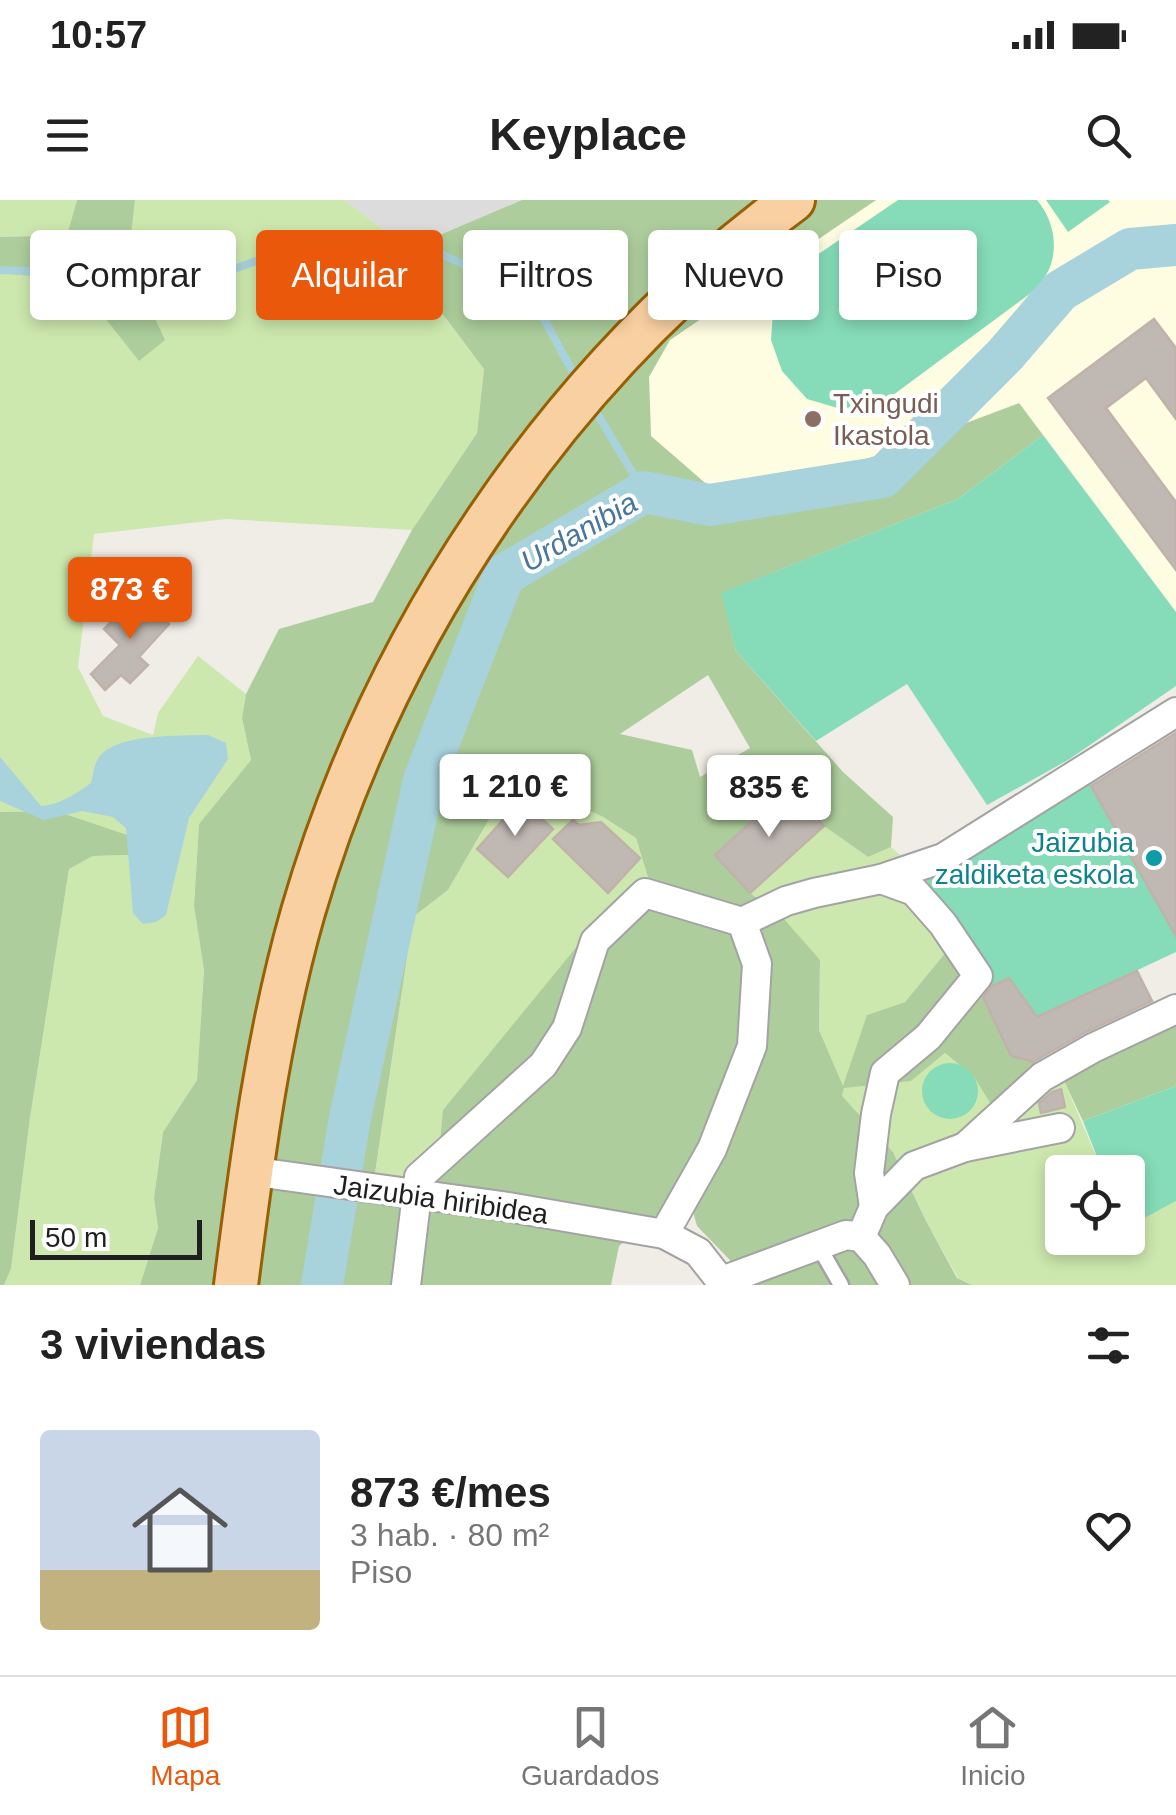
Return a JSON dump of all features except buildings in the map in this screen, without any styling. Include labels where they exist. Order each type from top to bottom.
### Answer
[{"type":"main road","points":[[236,1285],[250,1171],[284,984],[304,912],[353,770],[417,636],[489,519],[583,396],[705,272],[793,200]]},
{"type":"street","points":[[406,1285],[419,1176],[543,1065],[567,1028],[595,941],[645,893],[742,922],[814,892],[881,879],[943,858],[1176,712]]},
{"type":"street","points":[[874,1207],[869,1174],[885,1072],[928,1037],[978,976],[943,924],[914,891],[881,879]]},
{"type":"street","points":[[664,1234],[712,1149],[752,1046],[756,964],[742,922]]},
{"type":"street","points":[[965,1147],[1042,1077],[1093,1048],[1176,1010]]},
{"type":"street","points":[[861,1237],[874,1207],[914,1166],[965,1147],[1060,1128]]},
{"type":"street","name":"Jaizubia hiribidea","points":[[250,1171],[502,1206],[664,1234],[698,1252],[722,1284]]},
{"type":"street","points":[[722,1284],[846,1235],[861,1237],[895,1285]]},
{"type":"lane","points":[[818,1244],[840,1285]]},
{"type":"shaded area","points":[[344,200],[522,200],[443,234],[443,230],[385,230]]},
{"type":"shaded area","name":"Txingudi Ikastola","points":[[876,200],[1176,200],[1176,612],[1019,403],[889,452],[777,485],[710,488],[651,436],[649,376],[670,340],[699,320],[819,320],[819,239]]},
{"type":"green space","points":[[0,200],[77,200],[68,230],[30,230],[30,236],[0,237]]},
{"type":"green space","points":[[77,200],[135,200],[132,230],[68,230]]},
{"type":"green space","points":[[135,200],[344,200],[385,230],[256,230],[256,320],[443,320],[443,315],[484,369],[477,433],[412,530],[226,519],[94,534],[78,667],[103,716],[153,735],[158,713],[198,656],[246,694],[242,718],[251,760],[199,824],[194,906],[204,970],[197,1080],[163,1132],[154,1198],[158,1228],[140,1285],[4,1285],[11,1269],[69,869],[93,856],[127,855],[56,811],[0,812],[0,273],[30,275],[30,320],[135,320],[164,340],[155,320],[236,320],[236,230],[131,230]]},
{"type":"green space","points":[[522,200],[876,200],[819,239],[819,230],[648,230],[648,320],[699,320],[670,340],[649,377],[651,436],[711,488],[777,485],[889,452],[1019,403],[1043,435],[958,499],[722,593],[736,651],[843,772],[893,817],[891,847],[868,857],[824,826],[788,788],[715,855],[750,893],[784,919],[820,960],[819,1030],[843,1086],[867,1015],[905,1002],[955,941],[1011,1056],[1028,1062],[1042,1062],[1176,999],[1176,1086],[1083,1121],[1063,1079],[992,1106],[974,1077],[945,1053],[911,1081],[844,1088],[842,1096],[893,1152],[957,1278],[972,1285],[754,1285],[697,1226],[687,1190],[619,1246],[611,1285],[140,1285],[158,1228],[154,1198],[163,1132],[197,1080],[204,970],[194,906],[199,824],[251,760],[242,718],[246,694],[279,629],[373,602],[412,530],[477,433],[484,369],[443,315],[443,234]],"holes":[[[708,675],[750,748],[700,777],[692,750],[620,734]],[[515,775],[603,817],[636,838],[649,880],[592,928],[443,1110],[439,1154],[417,1195],[373,1187],[413,917],[448,890]]]},
{"type":"green space","points":[[898,200],[1037,200],[1052,230],[1054,247],[1049,270],[1039,287],[885,401],[841,409],[807,399],[782,371],[771,340],[772,320],[819,320],[819,254],[839,240],[839,320],[977,320],[977,230],[854,230]]},
{"type":"green space","points":[[1046,200],[1108,200],[1110,202],[1068,232]]},
{"type":"green space","points":[[30,236],[30,276],[0,273],[0,237]]},
{"type":"green space","points":[[107,320],[156,320],[165,340],[139,361]]},
{"type":"green space","points":[[1043,435],[1176,612],[1176,686],[1068,760],[987,805],[907,684],[816,741],[736,651],[721,593],[958,499]]},
{"type":"green space","points":[[516,774],[636,838],[650,880],[592,928],[439,1154],[417,1195],[373,1188],[413,917],[448,890]]},
{"type":"green space","points":[[1088,781],[1176,936],[1176,952],[1037,1017],[1009,979],[980,991],[925,877]]},
{"type":"green space","points":[[56,811],[130,836],[128,855],[93,856],[69,869],[11,1269],[4,1285],[0,1285],[0,812]]},
{"type":"green space","points":[[824,826],[868,857],[891,847],[925,877],[955,941],[905,1002],[867,1015],[911,1081],[945,1053],[974,1077],[992,1106],[1063,1079],[1096,1155],[1045,1155],[1045,1255],[1145,1255],[1145,1218],[1176,1201],[1176,1285],[972,1285],[958,1278],[893,1152],[841,1096],[819,1030],[820,960],[750,893]]},
{"type":"green space","points":[[950,1063],[970,1071],[978,1091],[970,1111],[950,1119],[930,1111],[922,1091],[930,1071]]},
{"type":"green space","points":[[1176,1086],[1176,1201],[1145,1218],[1145,1155],[1096,1155],[1083,1121]]},
{"type":"water","points":[[208,735],[226,743],[228,759],[189,818],[166,915],[156,922],[143,924],[133,913],[126,828],[113,817],[82,811],[44,820],[0,801],[0,757],[41,806],[61,801],[91,783],[98,759],[118,744]]},
{"type":"waterway","name":"Urdanibia","points":[[322,1285],[350,1118],[424,780],[504,575],[644,492],[710,505],[883,477],[1005,355],[1060,291],[1130,249],[1176,245]]},
{"type":"waterway","points":[[236,268],[264,258],[306,260],[352,248],[408,266],[441,254],[531,295],[576,378]]},
{"type":"waterway","points":[[0,270],[30,271]]},
{"type":"waterway","points":[[598,415],[644,492]]},
{"type":"place","name":"Txingudi Ikastola","points":[[813,419]]},
{"type":"place","name":"Jaizubia zaldiketa eskola","points":[[1154,858]]}]
